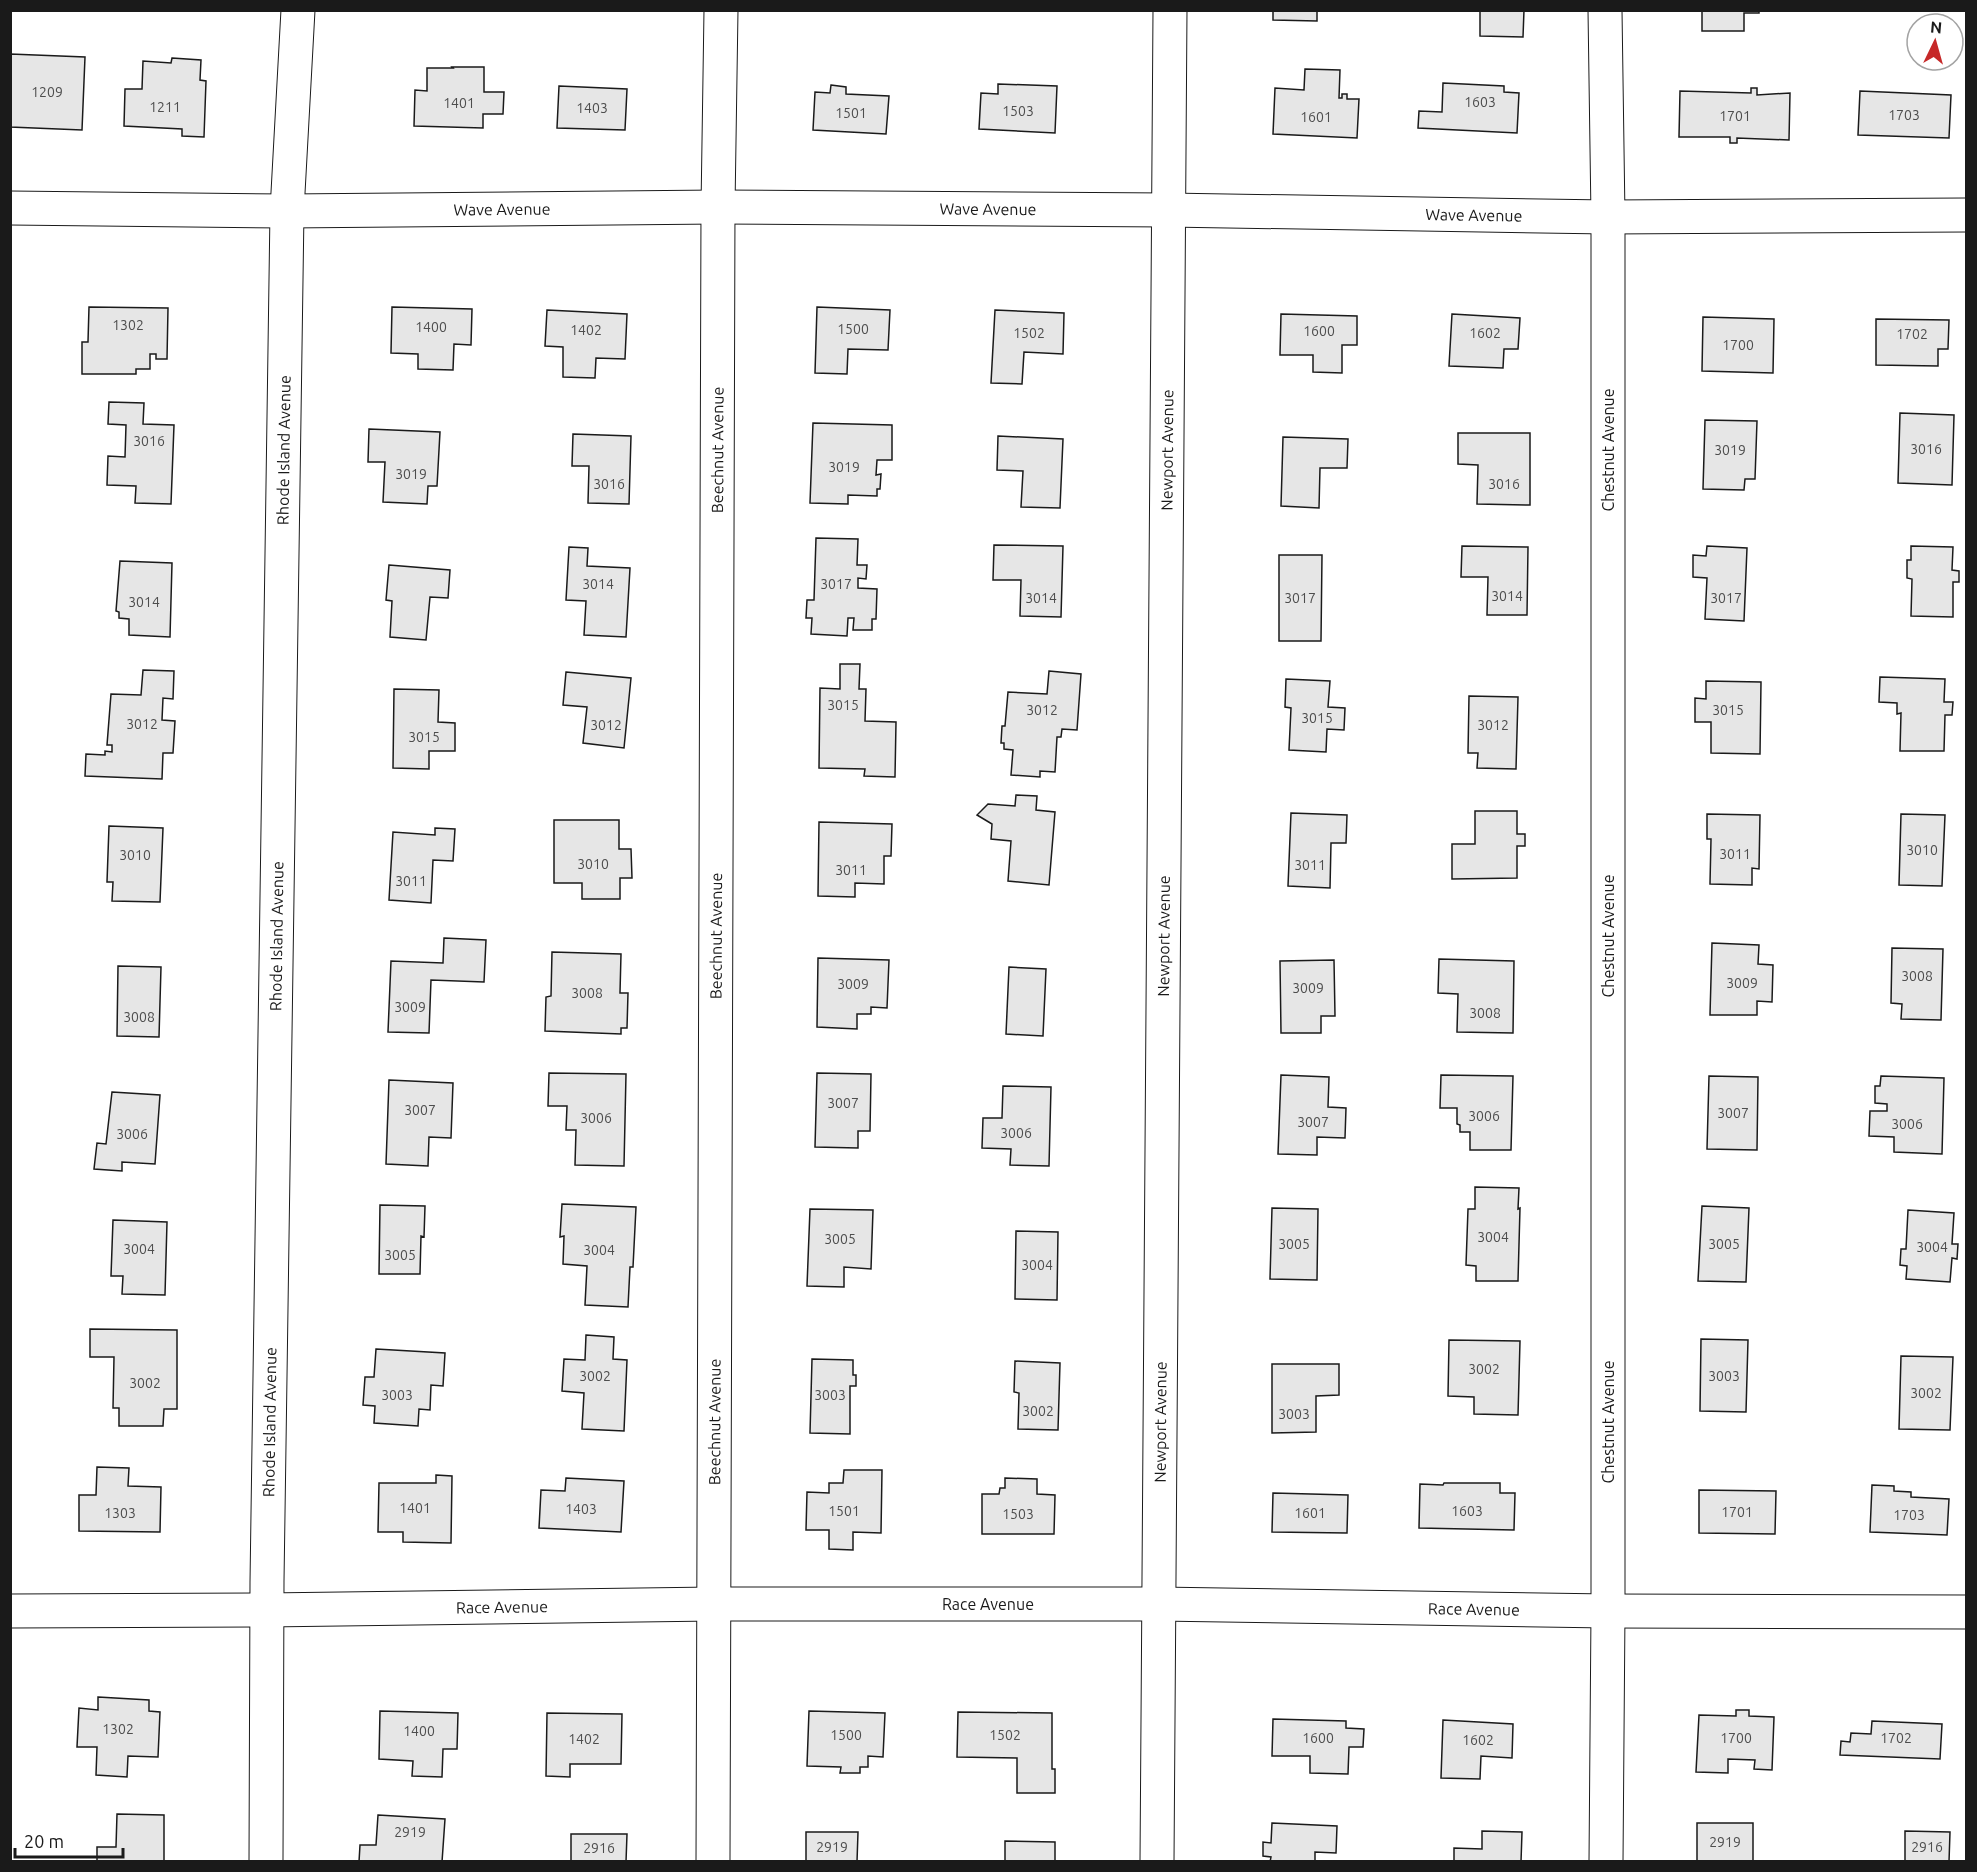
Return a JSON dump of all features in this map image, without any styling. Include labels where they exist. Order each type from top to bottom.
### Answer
[{"type":"street","name":"Rhode Island Avenue","points":[[266,1862],[266,1610],[287,211],[298,10]]},
{"type":"street","name":"Beechnut Avenue","points":[[713,1862],[718,207],[721,10]]},
{"type":"street","name":"Newport Avenue","points":[[1157,1862],[1170,10]]},
{"type":"street","name":"Chestnut Avenue","points":[[1605,10],[1608,217],[1606,1862]]},
{"type":"street","name":"Wave Avenue","points":[[10,208],[287,211],[718,207],[1168,210],[1608,217],[1966,215]]},
{"type":"street","name":"Race Avenue","points":[[10,1611],[714,1604],[1158,1604],[1608,1611],[1966,1612]]},
{"type":"building","points":[[1273,10],[1317,10],[1317,21],[1273,20]]},
{"type":"building","points":[[1480,10],[1524,10],[1523,37],[1480,36]]},
{"type":"building","points":[[1702,10],[1759,10],[1759,13],[1744,13],[1744,31],[1702,31]]},
{"type":"building","points":[[10,54],[85,57],[82,130],[10,127]]},
{"type":"building","points":[[172,58],[201,60],[200,80],[206,81],[204,137],[182,136],[182,129],[124,126],[125,89],[142,89],[143,61],[171,63]]},
{"type":"building","points":[[484,67],[484,92],[504,92],[503,114],[483,114],[483,128],[414,126],[415,90],[427,91],[427,68]]},
{"type":"building","points":[[1305,69],[1340,70],[1339,98],[1342,98],[1342,94],[1347,94],[1347,99],[1359,99],[1357,138],[1273,134],[1275,88],[1304,90]]},
{"type":"building","points":[[1443,83],[1504,86],[1504,92],[1519,93],[1517,133],[1418,128],[1419,111],[1442,112]]},
{"type":"building","points":[[998,84],[1057,86],[1055,133],[979,129],[981,93],[998,94]]},
{"type":"building","points":[[831,85],[846,87],[846,94],[889,96],[886,134],[813,130],[815,92],[830,93]]},
{"type":"building","points":[[559,86],[627,89],[625,130],[557,128]]},
{"type":"building","points":[[1751,88],[1757,88],[1757,95],[1790,93],[1789,140],[1737,138],[1737,143],[1730,143],[1730,137],[1679,137],[1680,91],[1751,93]]},
{"type":"building","points":[[1860,91],[1951,95],[1949,138],[1858,135]]},
{"type":"building","points":[[89,307],[168,308],[167,359],[156,359],[156,354],[150,354],[150,369],[136,369],[136,374],[82,374],[82,342],[88,342]]},
{"type":"building","points":[[392,307],[472,309],[471,345],[454,344],[453,370],[418,369],[418,354],[391,353]]},
{"type":"building","points":[[817,307],[890,310],[888,350],[848,349],[847,374],[815,373]]},
{"type":"building","points":[[547,310],[627,314],[625,359],[596,358],[595,378],[563,377],[563,347],[545,346]]},
{"type":"building","points":[[995,310],[1064,313],[1063,354],[1024,352],[1022,384],[991,383]]},
{"type":"building","points":[[1281,314],[1357,316],[1357,345],[1342,345],[1342,373],[1313,372],[1313,355],[1280,355]]},
{"type":"building","points":[[1452,314],[1520,318],[1518,349],[1504,349],[1503,368],[1449,366]]},
{"type":"building","points":[[1703,317],[1774,319],[1773,373],[1702,371]]},
{"type":"building","points":[[1876,319],[1949,320],[1948,349],[1938,349],[1938,366],[1876,365]]},
{"type":"building","points":[[109,402],[144,403],[143,424],[174,425],[171,504],[135,503],[136,486],[107,485],[108,456],[125,457],[126,425],[108,424]]},
{"type":"building","points":[[1900,413],[1954,415],[1952,485],[1898,483]]},
{"type":"building","points":[[1705,420],[1757,421],[1755,479],[1745,479],[1744,490],[1703,489]]},
{"type":"building","points":[[813,423],[892,425],[892,460],[877,460],[876,475],[881,474],[877,496],[848,495],[848,504],[810,503]]},
{"type":"building","points":[[369,429],[440,432],[437,486],[428,486],[427,504],[383,502],[385,462],[368,462]]},
{"type":"building","points":[[1458,433],[1530,433],[1530,505],[1477,504],[1478,465],[1458,464]]},
{"type":"building","points":[[573,434],[631,436],[629,504],[588,503],[589,466],[572,466]]},
{"type":"building","points":[[998,436],[1063,439],[1060,508],[1021,507],[1023,471],[997,470]]},
{"type":"building","points":[[1283,437],[1348,439],[1347,468],[1320,468],[1319,508],[1281,506]]},
{"type":"building","points":[[816,538],[858,539],[857,565],[867,565],[866,579],[858,578],[858,588],[877,589],[876,619],[872,619],[872,630],[853,630],[854,618],[848,618],[847,636],[811,634],[812,618],[806,618],[807,600],[814,600]]},
{"type":"building","points":[[994,545],[1063,546],[1061,617],[1020,616],[1021,580],[993,580]]},
{"type":"building","points":[[1462,546],[1528,547],[1527,615],[1487,615],[1488,577],[1461,577]]},
{"type":"building","points":[[1707,546],[1747,548],[1744,621],[1705,619],[1707,578],[1693,577],[1693,555],[1706,556]]},
{"type":"building","points":[[1911,546],[1953,547],[1952,570],[1959,571],[1959,582],[1953,582],[1953,617],[1911,616],[1912,579],[1907,578],[1907,560],[1911,560]]},
{"type":"building","points":[[569,547],[588,548],[587,566],[630,568],[626,637],[584,635],[586,601],[566,600]]},
{"type":"building","points":[[1279,555],[1322,555],[1321,641],[1279,641]]},
{"type":"building","points":[[120,561],[172,563],[170,637],[129,635],[129,619],[119,618],[119,612],[116,611]]},
{"type":"building","points":[[389,565],[450,570],[448,598],[430,597],[426,640],[390,637],[392,601],[386,600]]},
{"type":"building","points":[[840,664],[860,664],[859,689],[866,689],[865,721],[896,722],[895,777],[864,776],[865,769],[819,768],[820,688],[840,689]]},
{"type":"building","points":[[143,670],[174,671],[173,699],[163,698],[162,720],[175,721],[173,753],[163,753],[162,779],[85,776],[86,754],[105,755],[105,751],[112,752],[112,745],[107,745],[111,694],[141,695]]},
{"type":"building","points":[[1049,671],[1081,674],[1077,730],[1062,729],[1061,737],[1057,737],[1055,772],[1040,771],[1040,777],[1011,775],[1013,750],[1004,749],[1004,743],[1001,743],[1008,692],[1047,694]]},
{"type":"building","points":[[566,672],[631,678],[624,748],[583,743],[587,707],[563,705]]},
{"type":"building","points":[[1880,677],[1945,679],[1944,702],[1953,702],[1952,715],[1945,715],[1944,751],[1900,751],[1901,713],[1897,714],[1897,703],[1879,702]]},
{"type":"building","points":[[1286,679],[1330,681],[1328,707],[1345,708],[1344,730],[1327,729],[1326,752],[1289,750],[1291,708],[1285,707]]},
{"type":"building","points":[[1706,681],[1761,682],[1760,754],[1711,753],[1711,722],[1695,722],[1695,698],[1706,699]]},
{"type":"building","points":[[394,689],[439,690],[438,722],[455,723],[455,751],[429,751],[429,769],[393,768]]},
{"type":"building","points":[[1469,696],[1518,697],[1516,769],[1477,768],[1478,753],[1468,753]]},
{"type":"building","points":[[1016,795],[1037,796],[1036,810],[1055,812],[1049,885],[1008,881],[1011,841],[991,839],[992,824],[977,815],[988,804],[1015,806]]},
{"type":"building","points":[[1475,811],[1517,811],[1517,834],[1525,834],[1525,846],[1517,846],[1517,878],[1452,879],[1452,844],[1475,844]]},
{"type":"building","points":[[1291,813],[1347,815],[1346,843],[1331,843],[1330,888],[1288,886]]},
{"type":"building","points":[[1707,814],[1760,815],[1759,869],[1752,868],[1752,885],[1710,884],[1711,839],[1707,839]]},
{"type":"building","points":[[1901,814],[1945,815],[1942,886],[1899,885]]},
{"type":"building","points":[[554,820],[619,820],[619,849],[631,849],[632,878],[620,878],[620,899],[582,899],[582,883],[554,883]]},
{"type":"building","points":[[819,822],[892,824],[891,856],[884,856],[884,884],[855,883],[855,897],[818,896]]},
{"type":"building","points":[[109,826],[163,828],[160,902],[112,901],[113,882],[107,882]]},
{"type":"building","points":[[435,828],[455,829],[453,861],[433,860],[431,903],[389,900],[393,832],[435,835]]},
{"type":"building","points":[[444,938],[486,940],[484,982],[431,980],[429,1033],[388,1032],[391,961],[443,963]]},
{"type":"building","points":[[1712,943],[1759,945],[1758,964],[1773,965],[1772,1002],[1757,1001],[1757,1015],[1710,1015]]},
{"type":"building","points":[[1892,948],[1943,949],[1941,1020],[1901,1019],[1902,1004],[1891,1003]]},
{"type":"building","points":[[552,952],[621,954],[620,993],[628,993],[627,1028],[621,1028],[621,1034],[545,1031],[546,997],[551,996]]},
{"type":"building","points":[[818,958],[889,960],[887,1008],[871,1007],[871,1014],[857,1014],[857,1029],[817,1027]]},
{"type":"building","points":[[1439,959],[1514,961],[1513,1033],[1457,1032],[1458,994],[1438,993]]},
{"type":"building","points":[[1334,960],[1335,1016],[1321,1016],[1321,1033],[1281,1033],[1280,961]]},
{"type":"building","points":[[118,966],[161,967],[159,1037],[117,1036]]},
{"type":"building","points":[[1009,967],[1046,969],[1043,1036],[1006,1034]]},
{"type":"building","points":[[549,1073],[626,1074],[624,1166],[575,1165],[576,1130],[566,1130],[567,1106],[548,1106]]},
{"type":"building","points":[[817,1073],[871,1074],[870,1131],[858,1131],[858,1148],[815,1147]]},
{"type":"building","points":[[1281,1075],[1329,1077],[1328,1107],[1346,1108],[1345,1138],[1317,1137],[1317,1155],[1278,1154]]},
{"type":"building","points":[[1441,1075],[1513,1076],[1511,1150],[1470,1150],[1470,1132],[1460,1132],[1460,1125],[1457,1124],[1457,1108],[1440,1108]]},
{"type":"building","points":[[1709,1076],[1758,1077],[1757,1150],[1707,1149]]},
{"type":"building","points":[[1881,1076],[1944,1078],[1942,1154],[1894,1152],[1894,1137],[1869,1136],[1870,1111],[1887,1111],[1887,1104],[1875,1103],[1875,1086],[1880,1086]]},
{"type":"building","points":[[389,1080],[453,1083],[451,1138],[429,1137],[428,1166],[386,1164]]},
{"type":"building","points":[[1003,1086],[1051,1087],[1049,1166],[1010,1165],[1011,1149],[982,1148],[983,1118],[1002,1118]]},
{"type":"building","points":[[112,1092],[160,1095],[155,1164],[122,1162],[122,1171],[94,1169],[97,1143],[106,1144]]},
{"type":"building","points":[[1475,1187],[1519,1188],[1518,1281],[1476,1281],[1476,1266],[1466,1265],[1468,1209],[1475,1209]]},
{"type":"building","points":[[562,1204],[636,1207],[628,1307],[585,1305],[587,1266],[563,1264],[564,1236],[560,1237]]},
{"type":"building","points":[[380,1205],[425,1206],[420,1274],[379,1274]]},
{"type":"building","points":[[1702,1206],[1749,1208],[1746,1282],[1698,1281]]},
{"type":"building","points":[[1272,1208],[1318,1209],[1317,1280],[1270,1279]]},
{"type":"building","points":[[810,1209],[873,1210],[871,1269],[844,1267],[844,1287],[807,1286]]},
{"type":"building","points":[[1908,1210],[1954,1213],[1952,1244],[1958,1244],[1957,1259],[1952,1258],[1950,1282],[1906,1279],[1907,1266],[1900,1265],[1901,1249],[1906,1249]]},
{"type":"building","points":[[113,1220],[167,1222],[165,1295],[122,1294],[123,1276],[111,1276]]},
{"type":"building","points":[[1016,1231],[1058,1232],[1057,1300],[1015,1299]]},
{"type":"building","points":[[90,1329],[177,1330],[177,1409],[164,1409],[163,1426],[119,1426],[119,1408],[113,1408],[114,1357],[90,1357]]},
{"type":"building","points":[[586,1335],[614,1337],[613,1359],[627,1360],[624,1431],[582,1429],[584,1393],[562,1391],[564,1359],[585,1360]]},
{"type":"building","points":[[1701,1339],[1748,1340],[1746,1412],[1700,1411]]},
{"type":"building","points":[[1449,1340],[1520,1341],[1518,1415],[1474,1414],[1474,1397],[1448,1396]]},
{"type":"building","points":[[376,1349],[445,1353],[443,1386],[431,1385],[430,1410],[419,1409],[418,1426],[374,1423],[375,1406],[363,1405],[365,1377],[374,1377]]},
{"type":"building","points":[[1901,1356],[1953,1357],[1950,1430],[1899,1429]]},
{"type":"building","points":[[812,1359],[853,1360],[856,1386],[850,1386],[850,1434],[810,1433]]},
{"type":"building","points":[[1015,1361],[1060,1363],[1058,1430],[1018,1429],[1019,1393],[1014,1392]]},
{"type":"building","points":[[1272,1364],[1339,1364],[1339,1395],[1316,1396],[1316,1432],[1272,1433]]},
{"type":"building","points":[[97,1467],[129,1468],[128,1486],[161,1487],[160,1532],[79,1531],[79,1495],[96,1495]]},
{"type":"building","points":[[844,1470],[882,1470],[881,1533],[853,1532],[853,1550],[829,1549],[829,1530],[806,1530],[807,1492],[829,1493],[829,1483],[843,1483]]},
{"type":"building","points":[[436,1475],[452,1476],[451,1543],[403,1542],[403,1532],[378,1532],[379,1483],[436,1483]]},
{"type":"building","points":[[566,1478],[624,1481],[621,1532],[539,1528],[541,1490],[565,1491]]},
{"type":"building","points":[[1005,1478],[1037,1479],[1037,1494],[1055,1495],[1054,1534],[982,1534],[982,1494],[999,1494],[1000,1488],[1005,1488]]},
{"type":"building","points":[[1444,1483],[1500,1483],[1500,1493],[1515,1493],[1514,1530],[1419,1528],[1420,1484],[1443,1485]]},
{"type":"building","points":[[1872,1485],[1894,1486],[1894,1491],[1911,1492],[1911,1497],[1949,1499],[1947,1535],[1870,1532]]},
{"type":"building","points":[[1699,1490],[1776,1491],[1775,1534],[1699,1533]]},
{"type":"building","points":[[1273,1493],[1348,1495],[1347,1533],[1272,1532]]},
{"type":"building","points":[[98,1697],[149,1700],[149,1711],[160,1712],[158,1757],[128,1756],[127,1777],[96,1775],[97,1747],[77,1747],[79,1708],[98,1710]]},
{"type":"building","points":[[1736,1710],[1749,1710],[1749,1716],[1774,1717],[1772,1770],[1754,1769],[1755,1760],[1728,1759],[1728,1773],[1696,1772],[1699,1715],[1736,1716]]},
{"type":"building","points":[[380,1711],[458,1713],[457,1749],[443,1749],[442,1777],[412,1776],[413,1761],[379,1759]]},
{"type":"building","points":[[809,1711],[885,1713],[883,1757],[868,1756],[868,1767],[860,1767],[860,1773],[840,1773],[841,1767],[807,1766]]},
{"type":"building","points":[[958,1712],[1052,1713],[1052,1769],[1055,1769],[1055,1793],[1017,1793],[1017,1758],[957,1757]]},
{"type":"building","points":[[547,1713],[622,1714],[621,1764],[570,1764],[570,1777],[546,1776]]},
{"type":"building","points":[[1273,1719],[1346,1721],[1346,1728],[1364,1729],[1363,1747],[1349,1747],[1348,1774],[1310,1773],[1310,1756],[1272,1756]]},
{"type":"building","points":[[1443,1720],[1513,1724],[1512,1758],[1481,1756],[1480,1779],[1441,1778]]},
{"type":"building","points":[[1872,1721],[1942,1724],[1940,1759],[1840,1755],[1841,1741],[1850,1742],[1851,1733],[1871,1734]]},
{"type":"building","points":[[117,1814],[164,1815],[164,1862],[97,1862],[97,1847],[116,1847]]},
{"type":"building","points":[[378,1815],[445,1819],[442,1862],[359,1862],[360,1845],[376,1845]]},
{"type":"building","points":[[1272,1823],[1337,1826],[1336,1853],[1315,1852],[1315,1862],[1270,1862],[1271,1857],[1263,1856],[1263,1842],[1271,1843]]},
{"type":"building","points":[[1697,1823],[1753,1823],[1753,1862],[1697,1862]]},
{"type":"building","points":[[1482,1831],[1522,1832],[1521,1862],[1454,1862],[1454,1848],[1482,1849]]},
{"type":"building","points":[[1905,1831],[1950,1832],[1949,1862],[1905,1862]]},
{"type":"building","points":[[806,1832],[858,1832],[857,1862],[806,1862]]},
{"type":"building","points":[[571,1834],[627,1834],[626,1862],[571,1862]]},
{"type":"building","points":[[1005,1841],[1055,1842],[1055,1862],[1005,1862]]}]
